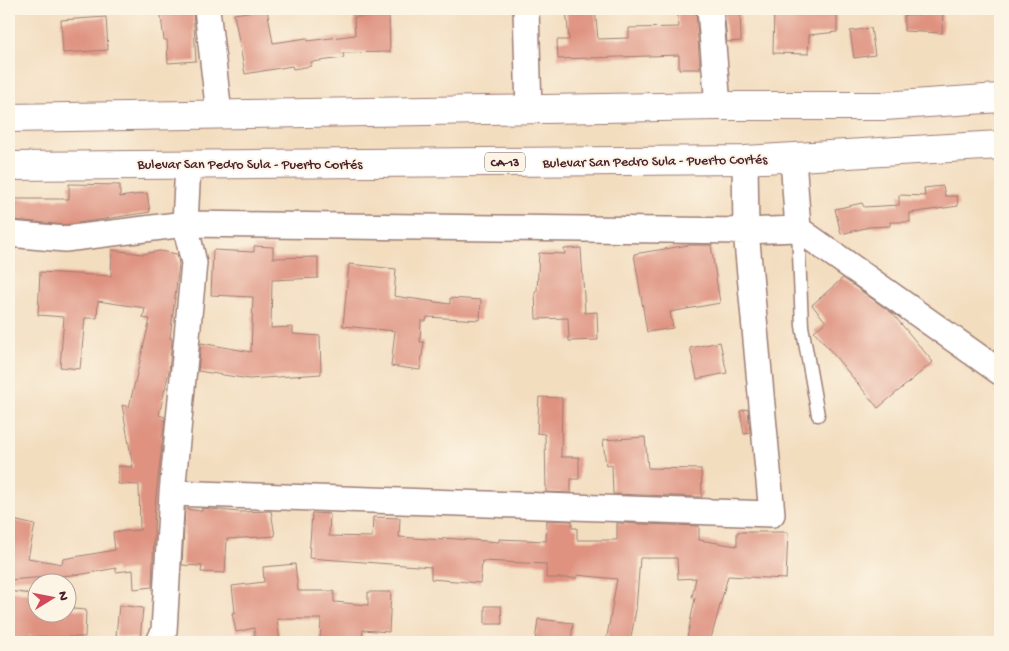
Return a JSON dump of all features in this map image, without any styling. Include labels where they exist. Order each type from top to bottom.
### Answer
[{"type":"highway","points":[[9,118],[718,106],[884,106],[1000,98]]},
{"type":"highway","name":"Bulevar San Pedro Sula - Puerto Cortés","points":[[9,166],[745,160],[1000,145]]},
{"type":"street","points":[[207,9],[219,114]]},
{"type":"street","points":[[526,9],[529,110]]},
{"type":"street","points":[[710,9],[718,106]]},
{"type":"street","points":[[793,158],[798,229]]},
{"type":"street","points":[[172,493],[772,514],[746,231],[745,160]]},
{"type":"street","points":[[159,642],[164,631],[172,493],[194,263],[185,224],[188,164]]},
{"type":"street","points":[[9,234],[65,239],[185,224],[746,231],[798,229],[1000,372]]},
{"type":"lane","points":[[798,229],[802,326],[818,415]]},
{"type":"building","points":[[160,9],[193,9],[196,61],[168,63],[167,40],[164,40]]},
{"type":"building","points":[[267,9],[273,43],[307,38],[308,41],[355,35],[354,17],[389,16],[390,52],[343,53],[344,58],[311,62],[311,66],[293,69],[292,66],[245,74],[234,14]]},
{"type":"building","points":[[566,9],[595,9],[598,39],[629,38],[629,28],[679,27],[677,9],[696,9],[700,69],[679,69],[679,55],[558,59],[557,40],[569,40]]},
{"type":"building","points":[[724,9],[740,9],[741,41],[727,42]]},
{"type":"building","points":[[774,9],[837,9],[837,32],[809,35],[808,54],[773,53]]},
{"type":"building","points":[[921,9],[943,9],[942,33],[904,31],[904,15],[920,15]]},
{"type":"building","points":[[106,17],[108,50],[63,53],[61,20]]},
{"type":"building","points":[[871,28],[875,55],[854,58],[850,31]]},
{"type":"building","points":[[69,184],[120,185],[120,197],[147,193],[150,212],[65,225],[14,220],[14,199],[69,199]]},
{"type":"building","points":[[943,186],[945,196],[957,196],[958,206],[910,213],[910,222],[890,222],[890,226],[869,227],[841,234],[835,209],[862,203],[864,207],[899,205],[899,195],[925,196],[924,188]]},
{"type":"building","points":[[689,245],[711,245],[720,303],[670,312],[673,328],[647,332],[634,254]]},
{"type":"building","points":[[254,246],[273,247],[273,258],[318,257],[318,278],[272,280],[271,328],[293,327],[293,334],[320,336],[321,374],[249,379],[198,371],[201,343],[251,352],[253,297],[211,295],[213,250],[254,252]]},
{"type":"building","points":[[581,248],[585,313],[597,312],[598,340],[569,341],[568,318],[536,319],[535,291],[537,291],[539,253],[565,254],[564,249]]},
{"type":"building","points":[[112,250],[142,254],[160,251],[177,254],[179,264],[170,338],[172,339],[169,371],[159,415],[165,417],[155,506],[152,587],[134,589],[133,570],[116,572],[116,568],[78,574],[28,574],[28,578],[9,580],[9,519],[35,525],[28,558],[62,564],[63,559],[115,550],[113,532],[140,530],[139,485],[118,484],[118,466],[133,467],[122,405],[129,407],[150,319],[143,318],[145,308],[98,301],[97,318],[85,318],[80,369],[60,367],[64,317],[38,315],[40,272],[111,276]]},
{"type":"building","points":[[349,264],[396,269],[394,296],[450,304],[450,298],[481,300],[480,320],[427,317],[426,321],[421,321],[420,342],[424,342],[420,370],[391,366],[395,331],[343,326]]},
{"type":"building","points":[[843,278],[892,313],[933,362],[878,408],[814,331],[826,322],[812,305]]},
{"type":"building","points":[[720,342],[727,373],[697,379],[690,348]]},
{"type":"building","points":[[539,397],[562,398],[561,457],[579,457],[579,479],[571,479],[571,493],[546,492],[545,434],[537,433]]},
{"type":"building","points":[[748,409],[750,433],[744,434],[740,411]]},
{"type":"building","points":[[645,437],[648,468],[701,469],[702,497],[613,494],[612,465],[606,466],[603,440]]},
{"type":"building","points":[[202,508],[239,512],[271,511],[275,536],[227,539],[225,573],[201,572],[202,566],[182,565],[185,509],[202,511]]},
{"type":"building","points":[[312,513],[330,514],[329,536],[372,537],[373,517],[400,518],[399,537],[443,540],[443,538],[499,542],[499,539],[546,541],[547,520],[572,521],[572,528],[577,528],[577,540],[617,540],[617,523],[699,526],[699,540],[737,546],[737,532],[788,532],[786,579],[728,576],[710,642],[706,642],[687,638],[695,598],[692,597],[696,578],[678,579],[677,558],[640,558],[636,610],[630,642],[606,642],[617,579],[577,575],[577,578],[546,578],[546,564],[482,561],[480,583],[431,579],[431,567],[309,558]]},
{"type":"building","points":[[295,564],[298,591],[334,591],[334,602],[368,605],[368,592],[391,592],[389,632],[363,630],[362,642],[320,642],[321,619],[277,619],[280,642],[256,642],[254,628],[236,632],[232,613],[235,612],[232,586],[264,582],[263,567]]},
{"type":"building","points":[[9,591],[28,594],[28,624],[78,624],[78,609],[86,610],[85,637],[28,636],[27,641],[9,639]]},
{"type":"building","points":[[119,605],[143,608],[140,639],[116,636]]},
{"type":"building","points":[[485,606],[501,606],[502,624],[485,624]]},
{"type":"building","points":[[538,619],[573,623],[571,642],[535,642]]}]
